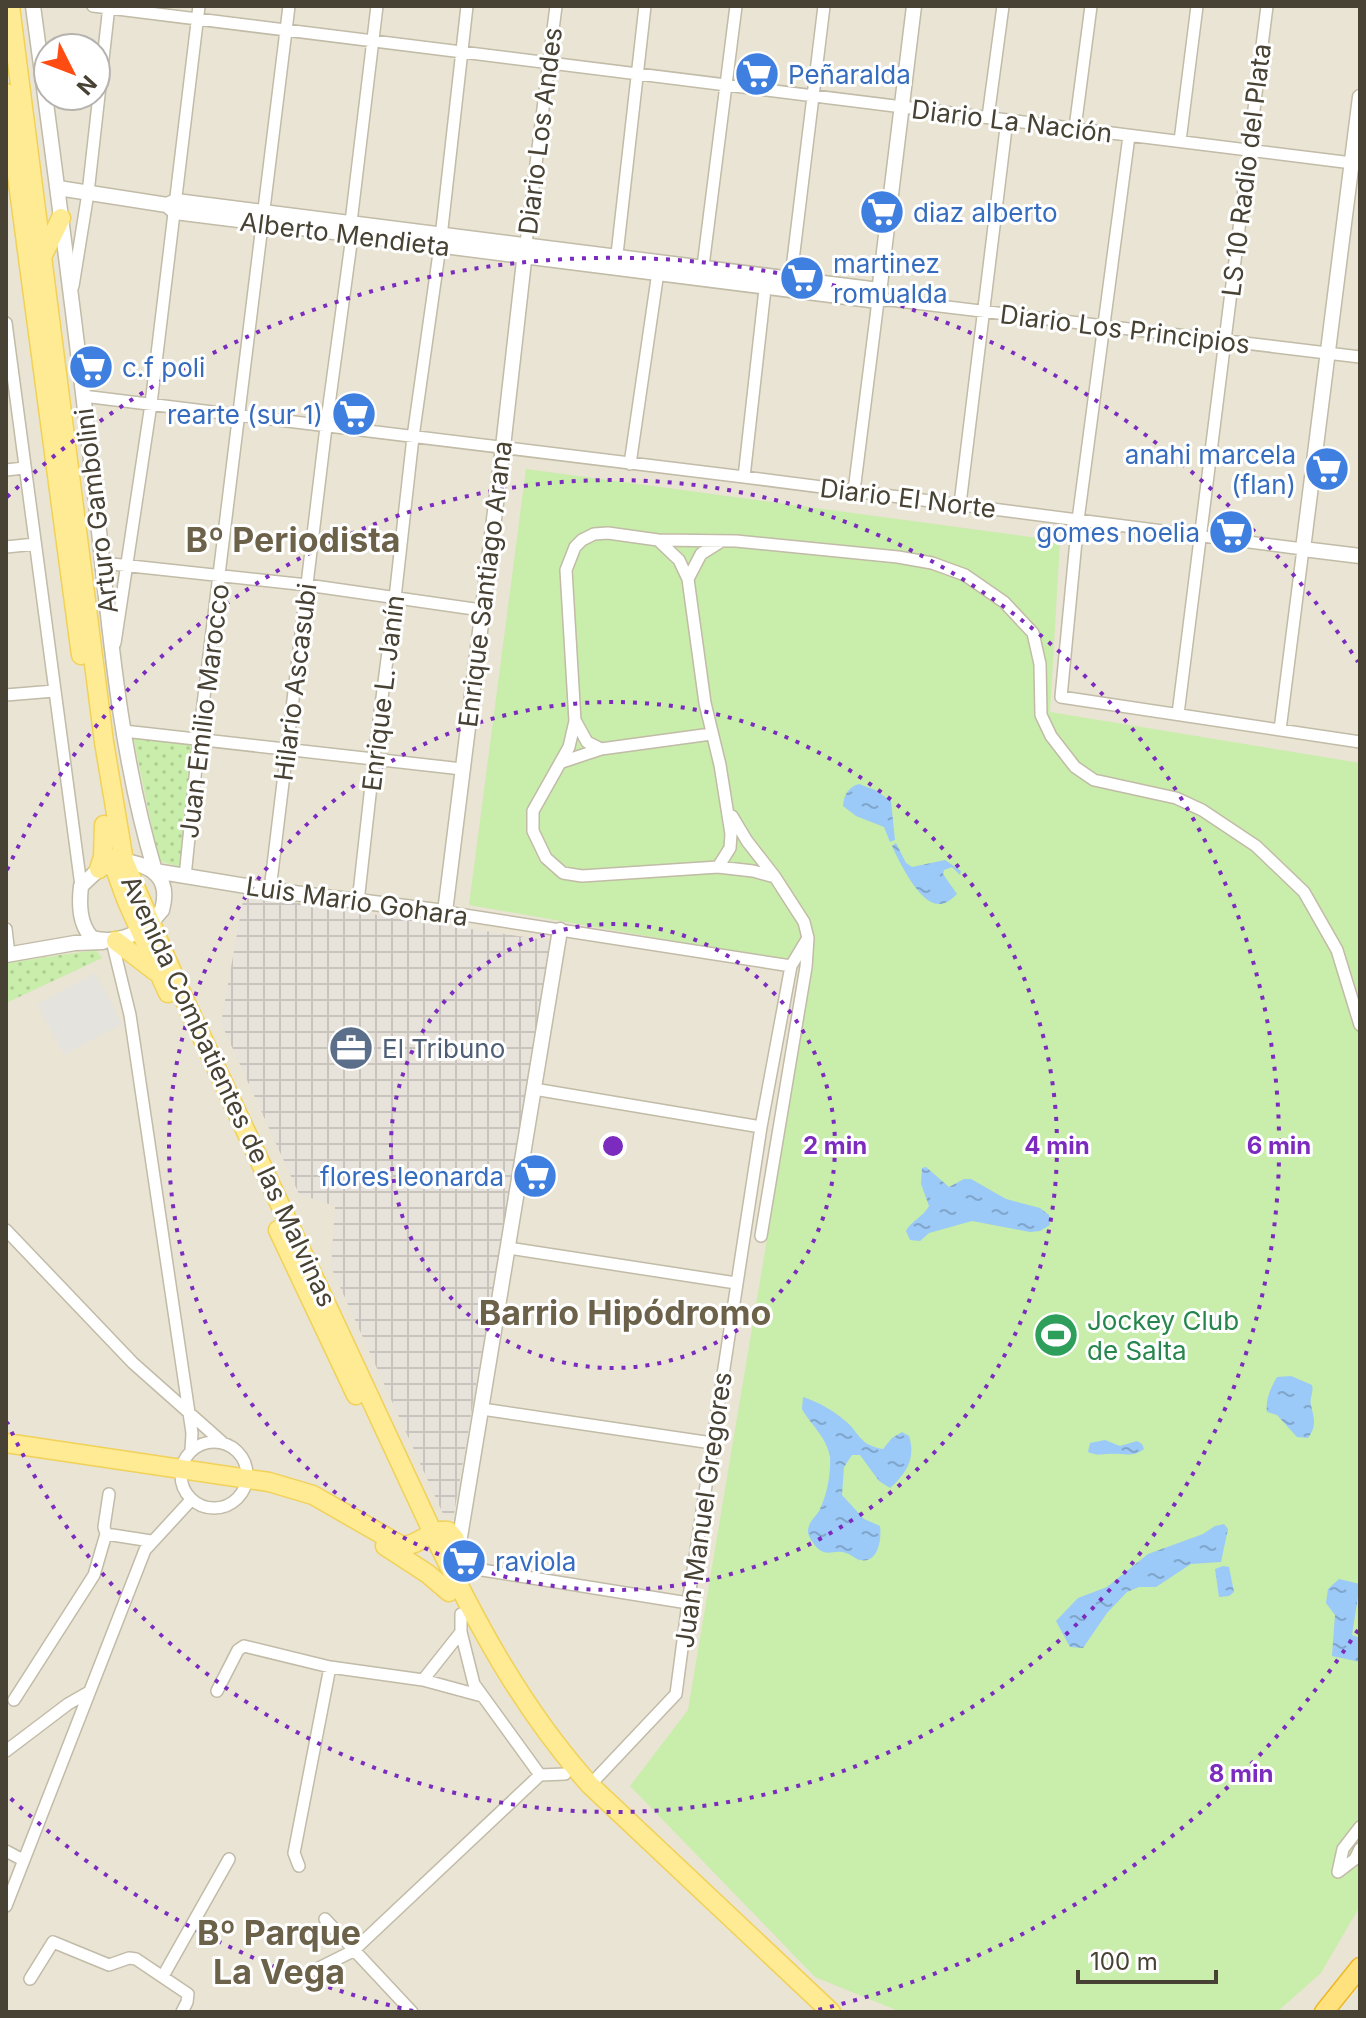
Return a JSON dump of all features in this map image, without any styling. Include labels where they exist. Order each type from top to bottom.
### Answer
[{"type":"highway","points":[[1324,2012],[1360,1967]]},
{"type":"main road","name":"Avenida Combatientes de las Malvinas","points":[[10,6],[43,255],[110,821]]},
{"type":"main road","name":"Avenida Combatientes de las Malvinas","points":[[6,93],[110,821],[126,865],[167,941],[179,988],[456,1593],[529,1709],[590,1785],[831,2012]]},
{"type":"main road","points":[[43,255],[61,218]]},
{"type":"main road","points":[[110,821],[126,844],[126,865]]},
{"type":"main road","name":"Avenida Combatientes de las Malvinas","points":[[154,917],[161,977],[431,1533]]},
{"type":"main road","points":[[112,941],[161,977]]},
{"type":"main road","points":[[6,1443],[184,1465],[247,1482],[311,1504],[396,1552],[456,1593]]},
{"type":"main road","points":[[6,1455],[184,1465]]},
{"type":"main road","points":[[247,1482],[313,1495],[402,1546],[408,1546],[431,1533],[452,1534],[458,1562],[456,1593]]},
{"type":"main road","points":[[428,1574],[416,1553],[431,1533]]},
{"type":"main road","name":"Avenida Combatientes de las Malvinas","points":[[456,1593],[461,1623],[509,1700],[565,1774],[814,2012]]},
{"type":"street","name":"Arturo Gambolini","points":[[33,6],[58,188],[113,656],[139,818],[126,865],[163,888],[154,917]]},
{"type":"street","name":"Diario La Nación","points":[[93,6],[1355,163]]},
{"type":"street","points":[[113,656],[151,404],[199,6]]},
{"type":"street","name":"Juan Emilio Marocco","points":[[185,877],[199,737],[289,6]]},
{"type":"street","name":"Hilario Ascasubi","points":[[270,890],[377,6]]},
{"type":"street","name":"Enrique L. Janín","points":[[358,902],[467,6]]},
{"type":"street","name":"Diario Los Andes","points":[[526,250],[556,6]]},
{"type":"street","points":[[616,261],[645,6]]},
{"type":"street","points":[[703,273],[736,6]]},
{"type":"street","points":[[790,284],[824,6]]},
{"type":"street","points":[[854,491],[882,297],[914,6]]},
{"type":"street","points":[[988,117],[1003,6]]},
{"type":"street","points":[[1075,128],[1091,6]]},
{"type":"street","points":[[1180,141],[1197,6]]},
{"type":"street","name":"LS 10 Radio del Plata","points":[[1178,714],[1267,6]]},
{"type":"street","points":[[71,302],[88,193],[109,7]]},
{"type":"street","points":[[1280,730],[1355,163],[1360,97]]},
{"type":"street","points":[[960,504],[1007,120]]},
{"type":"street","points":[[1129,136],[1078,520],[1061,697],[1360,742]]},
{"type":"street","name":"Alberto Mendieta","points":[[58,188],[173,206],[526,250]]},
{"type":"street","points":[[61,218],[88,193]]},
{"type":"street","name":"Diario Los Principios","points":[[526,250],[1105,328],[1360,357]]},
{"type":"street","name":"Enrique Santiago Arana","points":[[445,912],[526,250]]},
{"type":"street","name":"Diario Los Principios","points":[[616,261],[658,272],[703,273]]},
{"type":"street","points":[[630,464],[658,272]]},
{"type":"street","points":[[744,477],[766,281]]},
{"type":"street","points":[[6,323],[10,393],[35,544],[84,928],[92,938],[112,941]]},
{"type":"street","name":"Diario El Norte","points":[[83,396],[1360,556]]},
{"type":"street","points":[[6,470],[24,468]]},
{"type":"street","points":[[775,877],[718,867],[592,877],[569,875],[554,867],[536,840],[531,822],[538,799],[562,762],[573,736],[575,721],[566,581],[569,560],[575,547],[594,534],[658,540],[736,541],[923,561],[961,573],[988,589],[1033,633],[1040,664],[1041,715],[1064,755],[1089,778],[1176,798],[1202,810],[1256,846],[1293,879],[1318,913],[1345,968],[1360,1025]]},
{"type":"street","points":[[658,540],[679,560],[688,579],[731,842],[718,867]]},
{"type":"street","points":[[688,579],[701,554],[720,542]]},
{"type":"street","points":[[6,547],[35,544]]},
{"type":"street","points":[[103,563],[307,585],[481,610]]},
{"type":"street","points":[[6,695],[54,691]]},
{"type":"street","points":[[575,721],[587,742],[601,749]]},
{"type":"street","points":[[124,731],[199,737],[462,769]]},
{"type":"street","points":[[562,762],[601,749],[711,734]]},
{"type":"street","points":[[727,806],[747,841],[804,922],[808,938],[806,967],[761,1236]]},
{"type":"street","points":[[81,886],[126,865]]},
{"type":"street","name":"Luis Mario Gohara","points":[[126,865],[270,890],[445,912],[791,966]]},
{"type":"street","points":[[6,929],[8,955],[75,943],[112,941],[154,917],[185,877]]},
{"type":"street","points":[[75,943],[84,928]]},
{"type":"street","points":[[560,930],[458,1562],[476,1569],[688,1603]]},
{"type":"street","points":[[791,966],[808,938]]},
{"type":"street","points":[[6,1230],[123,1352],[189,1411],[222,1442],[239,1451],[244,1459],[247,1482],[233,1503],[211,1509],[191,1500],[182,1485],[192,1433],[189,1411],[133,1036],[112,941]]},
{"type":"street","name":"Juan Manuel Gregores","points":[[590,1785],[676,1694],[736,1283],[791,966]]},
{"type":"street","points":[[534,1089],[761,1127]]},
{"type":"street","points":[[508,1248],[736,1283]]},
{"type":"street","points":[[482,1409],[712,1443]]},
{"type":"street","points":[[184,1465],[211,1441],[222,1442]]},
{"type":"street","points":[[14,1700],[94,1575],[106,1534],[104,1527],[109,1494]]},
{"type":"street","points":[[6,1906],[145,1550],[191,1500]]},
{"type":"street","points":[[431,1533],[451,1525],[464,1513]]},
{"type":"street","points":[[106,1534],[151,1541]]},
{"type":"street","points":[[423,1680],[461,1623]]},
{"type":"street","points":[[461,1623],[474,1684],[540,1775]]},
{"type":"street","points":[[217,1691],[238,1650],[244,1646],[330,1667],[423,1680],[482,1696]]},
{"type":"street","points":[[299,1866],[294,1853],[330,1667]]},
{"type":"street","points":[[6,1751],[89,1692]]},
{"type":"street","points":[[315,1970],[353,1951],[540,1775],[565,1774]]},
{"type":"street","points":[[1360,1827],[1343,1849],[1338,1872],[1355,1859],[1360,1849]]},
{"type":"street","points":[[6,1851],[23,1860]]},
{"type":"street","points":[[163,1976],[229,1859]]},
{"type":"street","points":[[325,1919],[412,2012]]},
{"type":"street","points":[[30,1979],[53,1942],[109,1965],[129,1958],[136,1959],[188,1994],[182,2012]]},
{"type":"shaded area","points":[[6,6],[1360,6],[1360,2012],[6,2012]]},
{"type":"shaded area","points":[[244,895],[552,941],[454,1514],[444,1516],[331,1267],[335,1206],[299,1194],[221,1023]]},
{"type":"shaded area","points":[[95,973],[122,1024],[64,1055],[37,1004]]},
{"type":"green space","name":"Jockey Club de Salta","points":[[526,469],[1060,541],[1050,712],[1360,763],[1360,1906],[1321,1973],[1277,2012],[901,2012],[815,1977],[630,1786],[688,1710],[813,965],[469,905]]},
{"type":"green space","points":[[133,736],[199,737],[181,867],[159,861]]},
{"type":"green space","points":[[96,950],[102,958],[6,1003],[6,963]]},
{"type":"water","points":[[859,784],[891,801],[895,840],[890,842],[884,827],[856,816],[843,806],[847,792]]},
{"type":"water","points":[[896,843],[906,863],[912,867],[945,860],[961,871],[960,875],[952,867],[944,870],[943,874],[957,894],[942,904],[925,898],[900,862],[892,846]]},
{"type":"water","points":[[926,1167],[949,1187],[971,1179],[1006,1199],[1040,1208],[1049,1215],[1050,1225],[1030,1232],[972,1221],[929,1233],[920,1241],[910,1240],[906,1231],[929,1206],[921,1184],[922,1168]]},
{"type":"water","points":[[1291,1376],[1312,1385],[1314,1422],[1308,1438],[1297,1437],[1277,1415],[1267,1412],[1269,1394],[1277,1377]]},
{"type":"water","points":[[803,1397],[834,1412],[864,1441],[875,1447],[883,1449],[902,1432],[909,1436],[911,1458],[901,1477],[890,1488],[879,1481],[860,1455],[852,1455],[844,1467],[842,1495],[864,1519],[880,1526],[879,1544],[870,1559],[857,1559],[841,1552],[824,1552],[819,1550],[809,1535],[810,1524],[826,1492],[830,1457],[822,1437],[802,1409]]},
{"type":"water","points":[[1105,1440],[1120,1446],[1137,1441],[1144,1449],[1128,1454],[1088,1452],[1090,1443]]},
{"type":"water","points":[[1224,1524],[1228,1529],[1221,1562],[1191,1564],[1156,1587],[1139,1587],[1127,1592],[1107,1613],[1083,1648],[1070,1647],[1056,1621],[1078,1598],[1107,1587],[1148,1554]]},
{"type":"water","points":[[1229,1567],[1234,1592],[1219,1597],[1215,1569]]},
{"type":"water","points":[[1339,1579],[1360,1584],[1352,1635],[1360,1638],[1360,1662],[1332,1656],[1335,1615],[1326,1603],[1328,1589]]},
{"type":"place","name":"Peñaralda","points":[[757,74]]},
{"type":"place","name":"diaz alberto","points":[[882,212]]},
{"type":"place","name":"martinez romualda","points":[[802,278]]},
{"type":"place","name":"c.f poli","points":[[91,367]]},
{"type":"place","name":"rearte (sur 1)","points":[[354,414]]},
{"type":"place","name":"anahi marcela (flan)","points":[[1327,469]]},
{"type":"place","name":"gomes noelia","points":[[1231,532]]},
{"type":"place","name":"El Tribuno","points":[[351,1048]]},
{"type":"place","name":"flores leonarda","points":[[535,1176]]},
{"type":"place","name":"Jockey Club de Salta","points":[[1056,1335]]},
{"type":"place","name":"raviola","points":[[464,1561]]},
{"type":"district","name":"Bº Periodista","points":[[293,539]]},
{"type":"district","name":"Barrio Hipódromo","points":[[625,1312]]},
{"type":"district","name":"Bº Parque La Vega","points":[[279,1952]]}]
